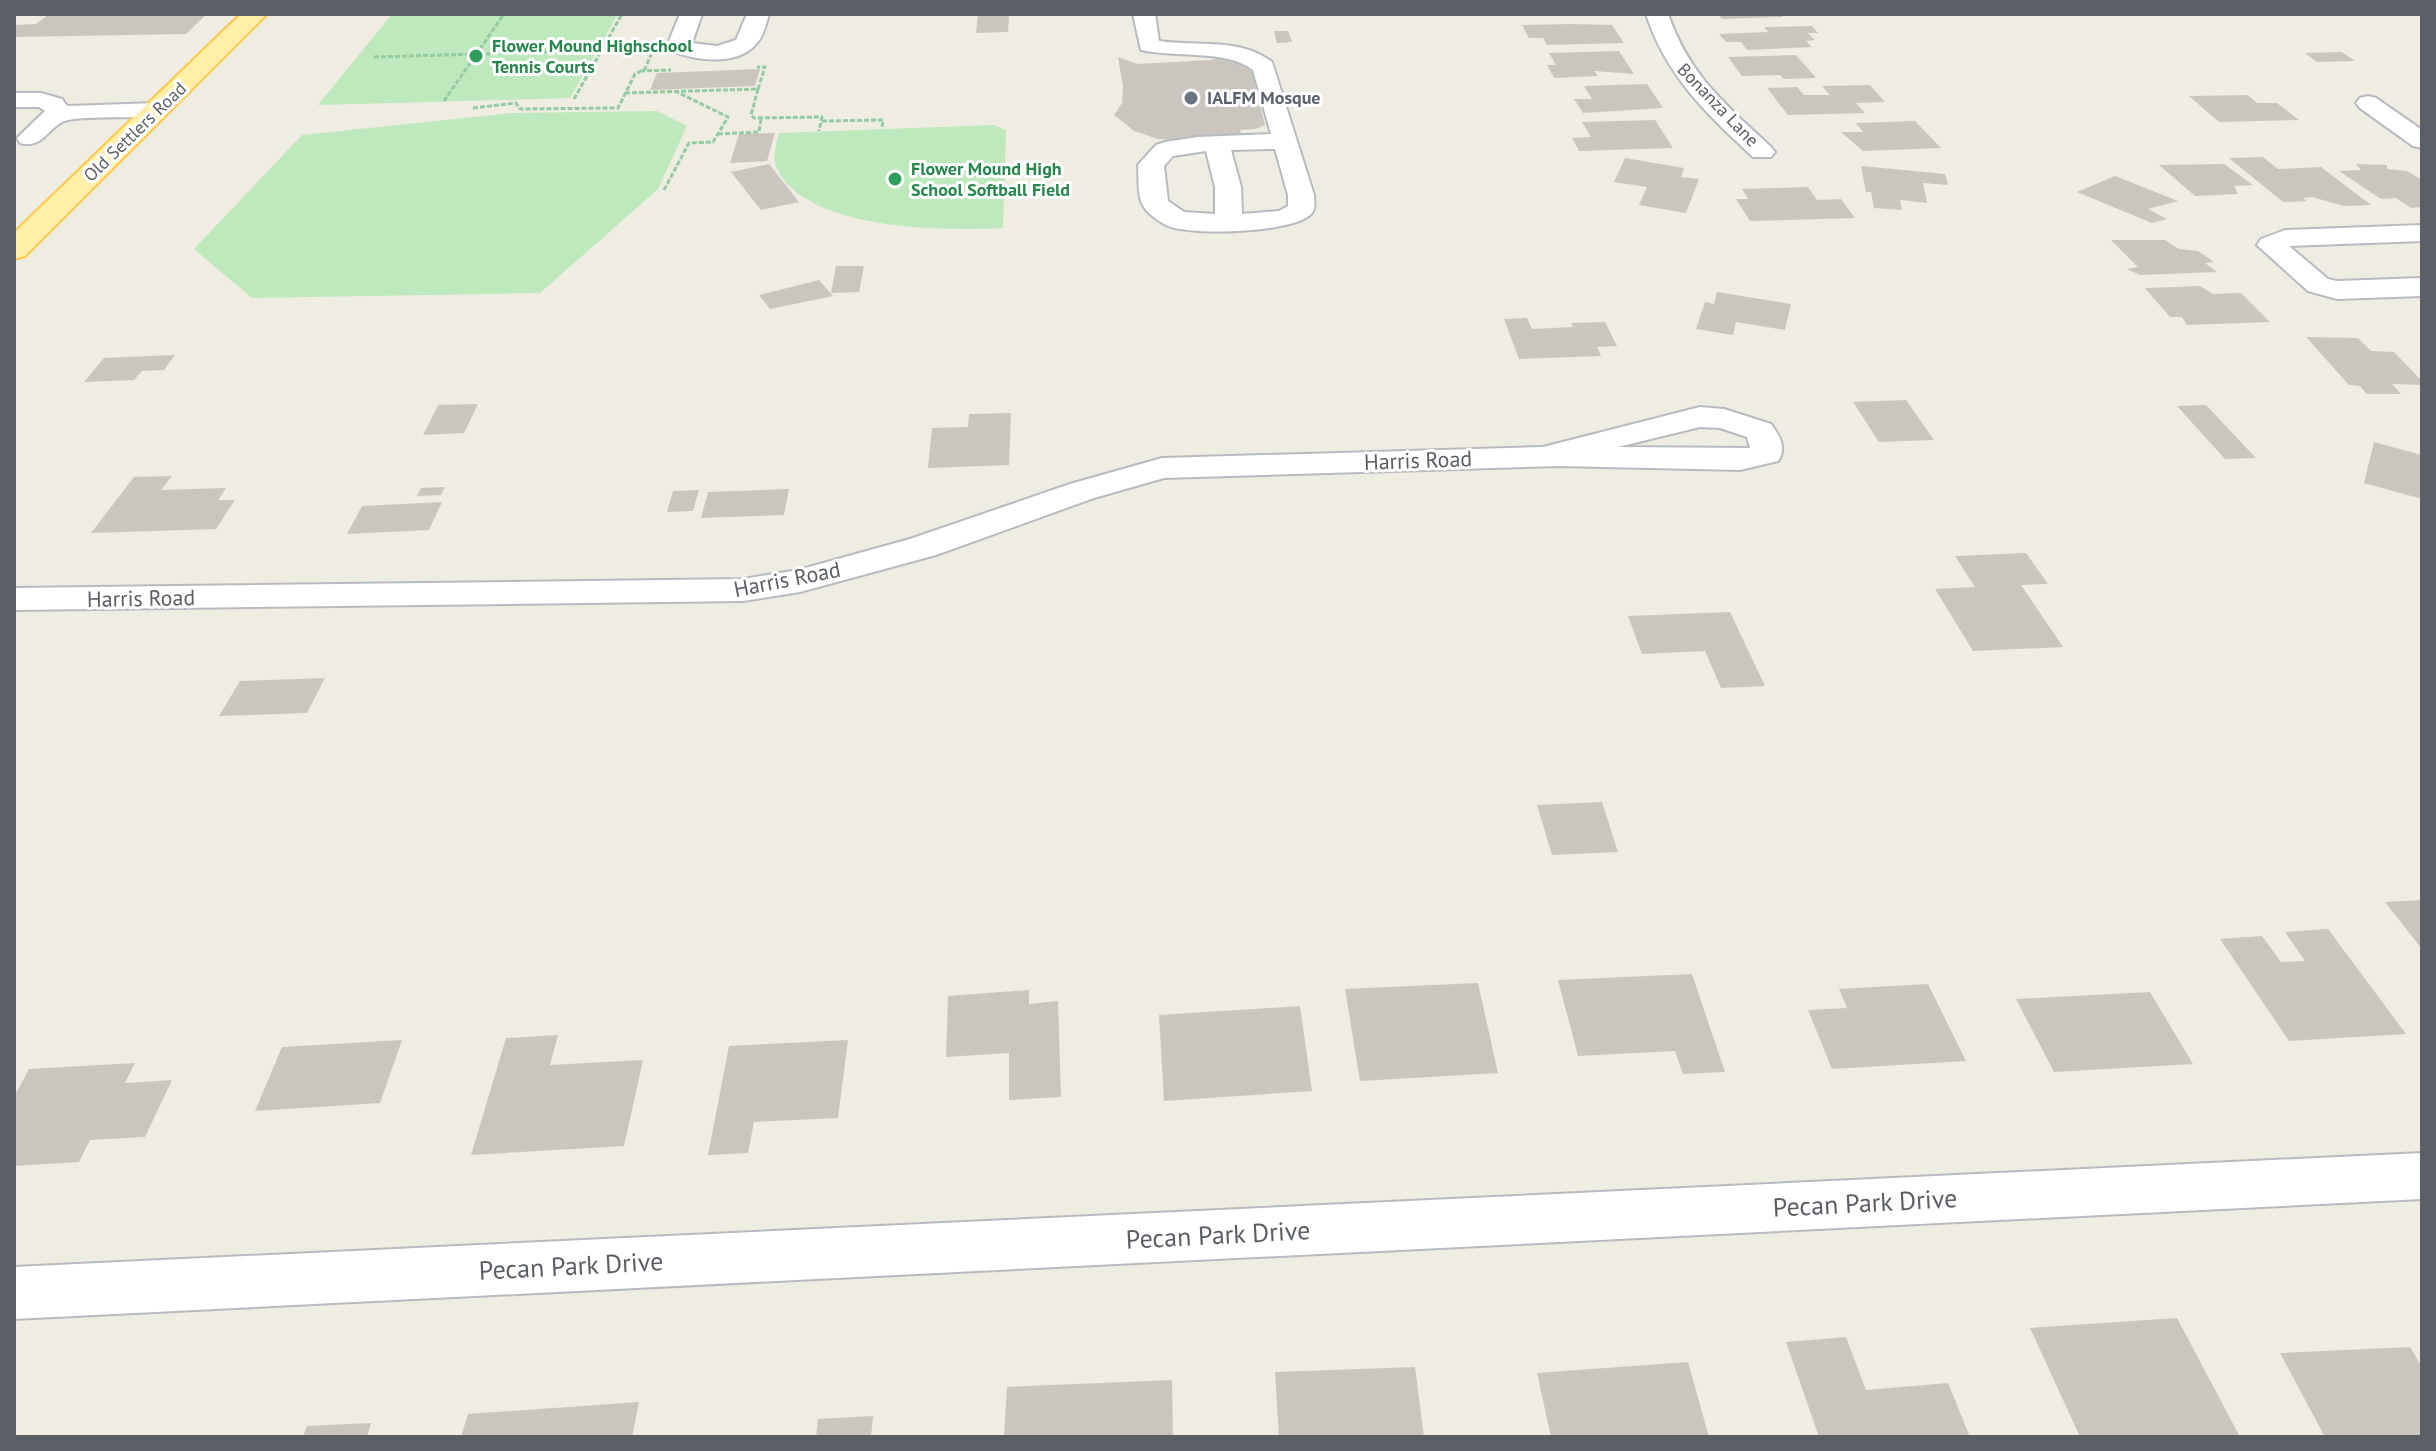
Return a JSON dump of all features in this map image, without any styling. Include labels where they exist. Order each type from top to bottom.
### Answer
[{"type":"main road","name":"Old Settlers Road","points":[[14,250],[255,14]]},
{"type":"street","points":[[691,14],[680,41],[682,47],[690,51],[708,52],[742,46],[749,39],[758,14]]},
{"type":"street","points":[[1144,14],[1149,45],[1168,52],[1233,52],[1255,58],[1264,67],[1301,195],[1301,209],[1285,218],[1229,223],[1177,220],[1155,204],[1151,165],[1165,150],[1216,143],[1285,141]]},
{"type":"street","name":"Bonanza Lane","points":[[1657,14],[1665,43],[1682,73],[1762,152]]},
{"type":"street","points":[[14,100],[41,100],[54,104],[58,113]]},
{"type":"street","points":[[2368,103],[2422,141]]},
{"type":"street","points":[[29,138],[58,113],[157,110]]},
{"type":"street","points":[[1216,143],[1228,187],[1229,223]]},
{"type":"street","points":[[2422,233],[2285,238],[2271,245],[2318,285],[2337,290],[2422,287]]},
{"type":"street","name":"Harris Road","points":[[14,599],[743,590],[800,581],[923,547],[1082,491],[1162,468],[1545,456],[1740,460],[1766,454],[1766,444],[1760,431],[1747,424],[1700,417],[1545,456]]},
{"type":"street","name":"Pecan Park Drive","points":[[14,1293],[2422,1176]]},
{"type":"path","points":[[444,101],[504,14]]},
{"type":"path","points":[[574,99],[622,14]]},
{"type":"path","points":[[473,108],[516,103],[520,109],[618,108],[635,74],[645,69],[658,38]]},
{"type":"path","points":[[374,57],[654,49]]},
{"type":"path","points":[[764,70],[751,115],[761,119],[822,117],[819,131]]},
{"type":"path","points":[[625,93],[758,89]]},
{"type":"path","points":[[664,190],[689,143],[713,142],[728,117],[676,92]]},
{"type":"path","points":[[718,134],[759,132],[761,119]]},
{"type":"path","points":[[821,121],[883,120],[882,129]]},
{"type":"green space","name":"Flower Mound Highschool Tennis Courts","points":[[392,14],[618,14],[570,98],[318,105]]},
{"type":"green space","points":[[657,111],[687,126],[658,189],[540,293],[252,298],[194,249],[302,135],[513,113]]},
{"type":"green space","name":"Flower Mound High School Softball Field","points":[[994,125],[1006,130],[1003,228],[914,227],[847,216],[817,205],[793,189],[776,165],[779,133]]},
{"type":"building","points":[[49,14],[207,14],[186,34],[14,37],[14,25],[36,24]]},
{"type":"building","points":[[978,14],[1009,14],[1008,32],[976,33]]},
{"type":"building","points":[[1718,14],[1781,14],[1783,17],[1722,19]]},
{"type":"building","points":[[1522,25],[1612,25],[1624,43],[1547,45],[1543,38],[1529,38]]},
{"type":"building","points":[[1812,26],[1818,33],[1808,33],[1815,40],[1806,41],[1812,47],[1747,50],[1741,42],[1726,42],[1719,34],[1768,32],[1764,27]]},
{"type":"building","points":[[1274,31],[1288,31],[1292,42],[1277,43]]},
{"type":"building","points":[[1619,51],[1634,74],[1594,71],[1598,76],[1554,78],[1547,65],[1556,65],[1549,53]]},
{"type":"building","points":[[2342,52],[2355,61],[2317,62],[2305,53]]},
{"type":"building","points":[[1796,55],[1816,78],[1742,76],[1728,57]]},
{"type":"building","name":"IALFM Mosque","points":[[1225,56],[1251,68],[1265,125],[1240,130],[1242,137],[1197,141],[1158,139],[1134,131],[1114,115],[1122,103],[1118,57],[1137,64],[1211,60]]},
{"type":"building","points":[[760,69],[755,86],[650,90],[657,73]]},
{"type":"building","points":[[1647,84],[1663,108],[1583,113],[1574,99],[1592,99],[1584,86]]},
{"type":"building","points":[[1870,85],[1885,102],[1856,103],[1865,113],[1788,115],[1767,88],[1797,87],[1804,95],[1830,95],[1822,86]]},
{"type":"building","points":[[2248,95],[2257,103],[2277,103],[2299,120],[2219,122],[2189,96]]},
{"type":"building","points":[[1655,120],[1673,148],[1579,151],[1572,138],[1591,137],[1582,122]]},
{"type":"building","points":[[1915,121],[1941,148],[1863,151],[1841,132],[1863,132],[1856,123]]},
{"type":"building","points":[[775,133],[767,161],[730,163],[739,134]]},
{"type":"building","points":[[2263,157],[2278,169],[2321,167],[2371,205],[2344,206],[2312,197],[2303,198],[2307,201],[2283,202],[2229,158]]},
{"type":"building","points":[[1625,158],[1684,168],[1681,177],[1699,179],[1686,213],[1639,205],[1647,187],[1614,182]]},
{"type":"building","points":[[769,164],[799,202],[761,210],[731,172]]},
{"type":"building","points":[[2224,164],[2253,185],[2234,186],[2238,194],[2195,196],[2159,165]]},
{"type":"building","points":[[2356,164],[2387,165],[2387,169],[2407,171],[2422,180],[2422,207],[2411,208],[2396,198],[2381,199],[2339,171],[2361,170]]},
{"type":"building","points":[[1861,166],[1945,174],[1948,185],[1923,183],[1927,203],[1900,200],[1902,210],[1874,208],[1871,192],[1866,192]]},
{"type":"building","points":[[2115,176],[2178,201],[2148,209],[2167,219],[2152,223],[2077,192]]},
{"type":"building","points":[[1808,187],[1817,200],[1841,199],[1855,218],[1750,221],[1736,199],[1748,199],[1742,189]]},
{"type":"building","points":[[2111,240],[2165,240],[2179,249],[2198,251],[2214,262],[2205,263],[2217,272],[2140,275],[2127,269],[2138,267]]},
{"type":"building","points":[[836,266],[864,266],[859,292],[831,293]]},
{"type":"building","points":[[819,280],[833,296],[770,309],[759,295]]},
{"type":"building","points":[[2200,286],[2213,294],[2241,293],[2270,322],[2187,325],[2182,317],[2170,317],[2145,288]]},
{"type":"building","points":[[1717,292],[1791,304],[1785,330],[1736,322],[1733,335],[1696,329],[1705,302],[1714,304]]},
{"type":"building","points":[[1527,318],[1532,329],[1605,322],[1617,346],[1597,347],[1601,356],[1519,359],[1504,319]]},
{"type":"building","points":[[2306,337],[2358,338],[2371,351],[2394,352],[2422,381],[2422,385],[2392,384],[2401,394],[2367,394],[2360,386],[2349,385]]},
{"type":"building","points":[[175,355],[164,370],[142,371],[134,380],[84,382],[104,358]]},
{"type":"building","points":[[1906,400],[1934,440],[1879,442],[1853,402]]},
{"type":"building","points":[[478,404],[464,433],[423,435],[438,405]]},
{"type":"building","points":[[2206,405],[2256,458],[2225,459],[2177,406]]},
{"type":"building","points":[[1011,413],[1009,465],[928,468],[932,428],[968,427],[969,414]]},
{"type":"building","points":[[2374,442],[2422,455],[2422,499],[2364,483]]},
{"type":"building","points":[[172,476],[161,490],[226,488],[218,500],[235,500],[216,529],[91,533],[134,477]]},
{"type":"building","points":[[445,487],[441,495],[417,496],[421,488]]},
{"type":"building","points":[[789,489],[784,515],[701,518],[708,492]]},
{"type":"building","points":[[699,490],[693,511],[667,512],[673,491]]},
{"type":"building","points":[[442,502],[429,530],[347,534],[362,506]]},
{"type":"building","points":[[2026,553],[2048,584],[2021,585],[2063,647],[1973,651],[1935,589],[1975,587],[1955,556]]},
{"type":"building","points":[[1730,612],[1765,686],[1721,688],[1705,651],[1642,654],[1628,616]]},
{"type":"building","points":[[325,678],[307,713],[219,716],[240,681]]},
{"type":"building","points":[[1602,802],[1618,852],[1552,855],[1537,805]]},
{"type":"building","points":[[2422,900],[2422,949],[2385,902]]},
{"type":"building","points":[[2328,929],[2406,1034],[2289,1041],[2220,939],[2262,936],[2281,962],[2305,961],[2285,932]]},
{"type":"building","points":[[1692,974],[1725,1072],[1683,1074],[1675,1051],[1578,1056],[1558,980]]},
{"type":"building","points":[[1478,983],[1498,1073],[1360,1081],[1345,989]]},
{"type":"building","points":[[1928,984],[1966,1061],[1832,1069],[1808,1010],[1847,1008],[1839,989]]},
{"type":"building","points":[[1029,990],[1029,1004],[1058,1001],[1061,1097],[1009,1100],[1009,1053],[946,1057],[948,996]]},
{"type":"building","points":[[2150,992],[2193,1064],[2054,1072],[2016,999]]},
{"type":"building","points":[[1300,1006],[1312,1091],[1164,1101],[1159,1015]]},
{"type":"building","points":[[558,1035],[550,1065],[643,1060],[624,1146],[471,1155],[506,1038]]},
{"type":"building","points":[[402,1040],[380,1103],[255,1111],[282,1047]]},
{"type":"building","points":[[848,1040],[838,1118],[754,1122],[748,1153],[708,1155],[729,1046]]},
{"type":"building","points":[[135,1063],[125,1083],[172,1080],[145,1137],[90,1140],[79,1162],[14,1166],[14,1097],[29,1069]]},
{"type":"building","points":[[2177,1318],[2240,1437],[2080,1437],[2030,1328]]},
{"type":"building","points":[[1846,1337],[1866,1390],[1948,1383],[1970,1437],[1819,1437],[1786,1342]]},
{"type":"building","points":[[2410,1347],[2422,1367],[2422,1437],[2325,1437],[2280,1353]]},
{"type":"building","points":[[1688,1362],[1709,1437],[1551,1437],[1537,1373]]},
{"type":"building","points":[[1415,1367],[1424,1437],[1279,1437],[1275,1372]]},
{"type":"building","points":[[1172,1380],[1173,1437],[1004,1437],[1007,1387]]},
{"type":"building","points":[[639,1402],[632,1437],[461,1437],[468,1414]]},
{"type":"building","points":[[873,1416],[871,1437],[816,1437],[818,1419]]},
{"type":"building","points":[[371,1423],[367,1437],[303,1437],[307,1426]]},
{"type":"place","name":"Flower Mound Highschool Tennis Courts","points":[[476,56]]},
{"type":"place","name":"IALFM Mosque","points":[[1191,98]]},
{"type":"place","name":"Flower Mound High School Softball Field","points":[[895,179]]}]
